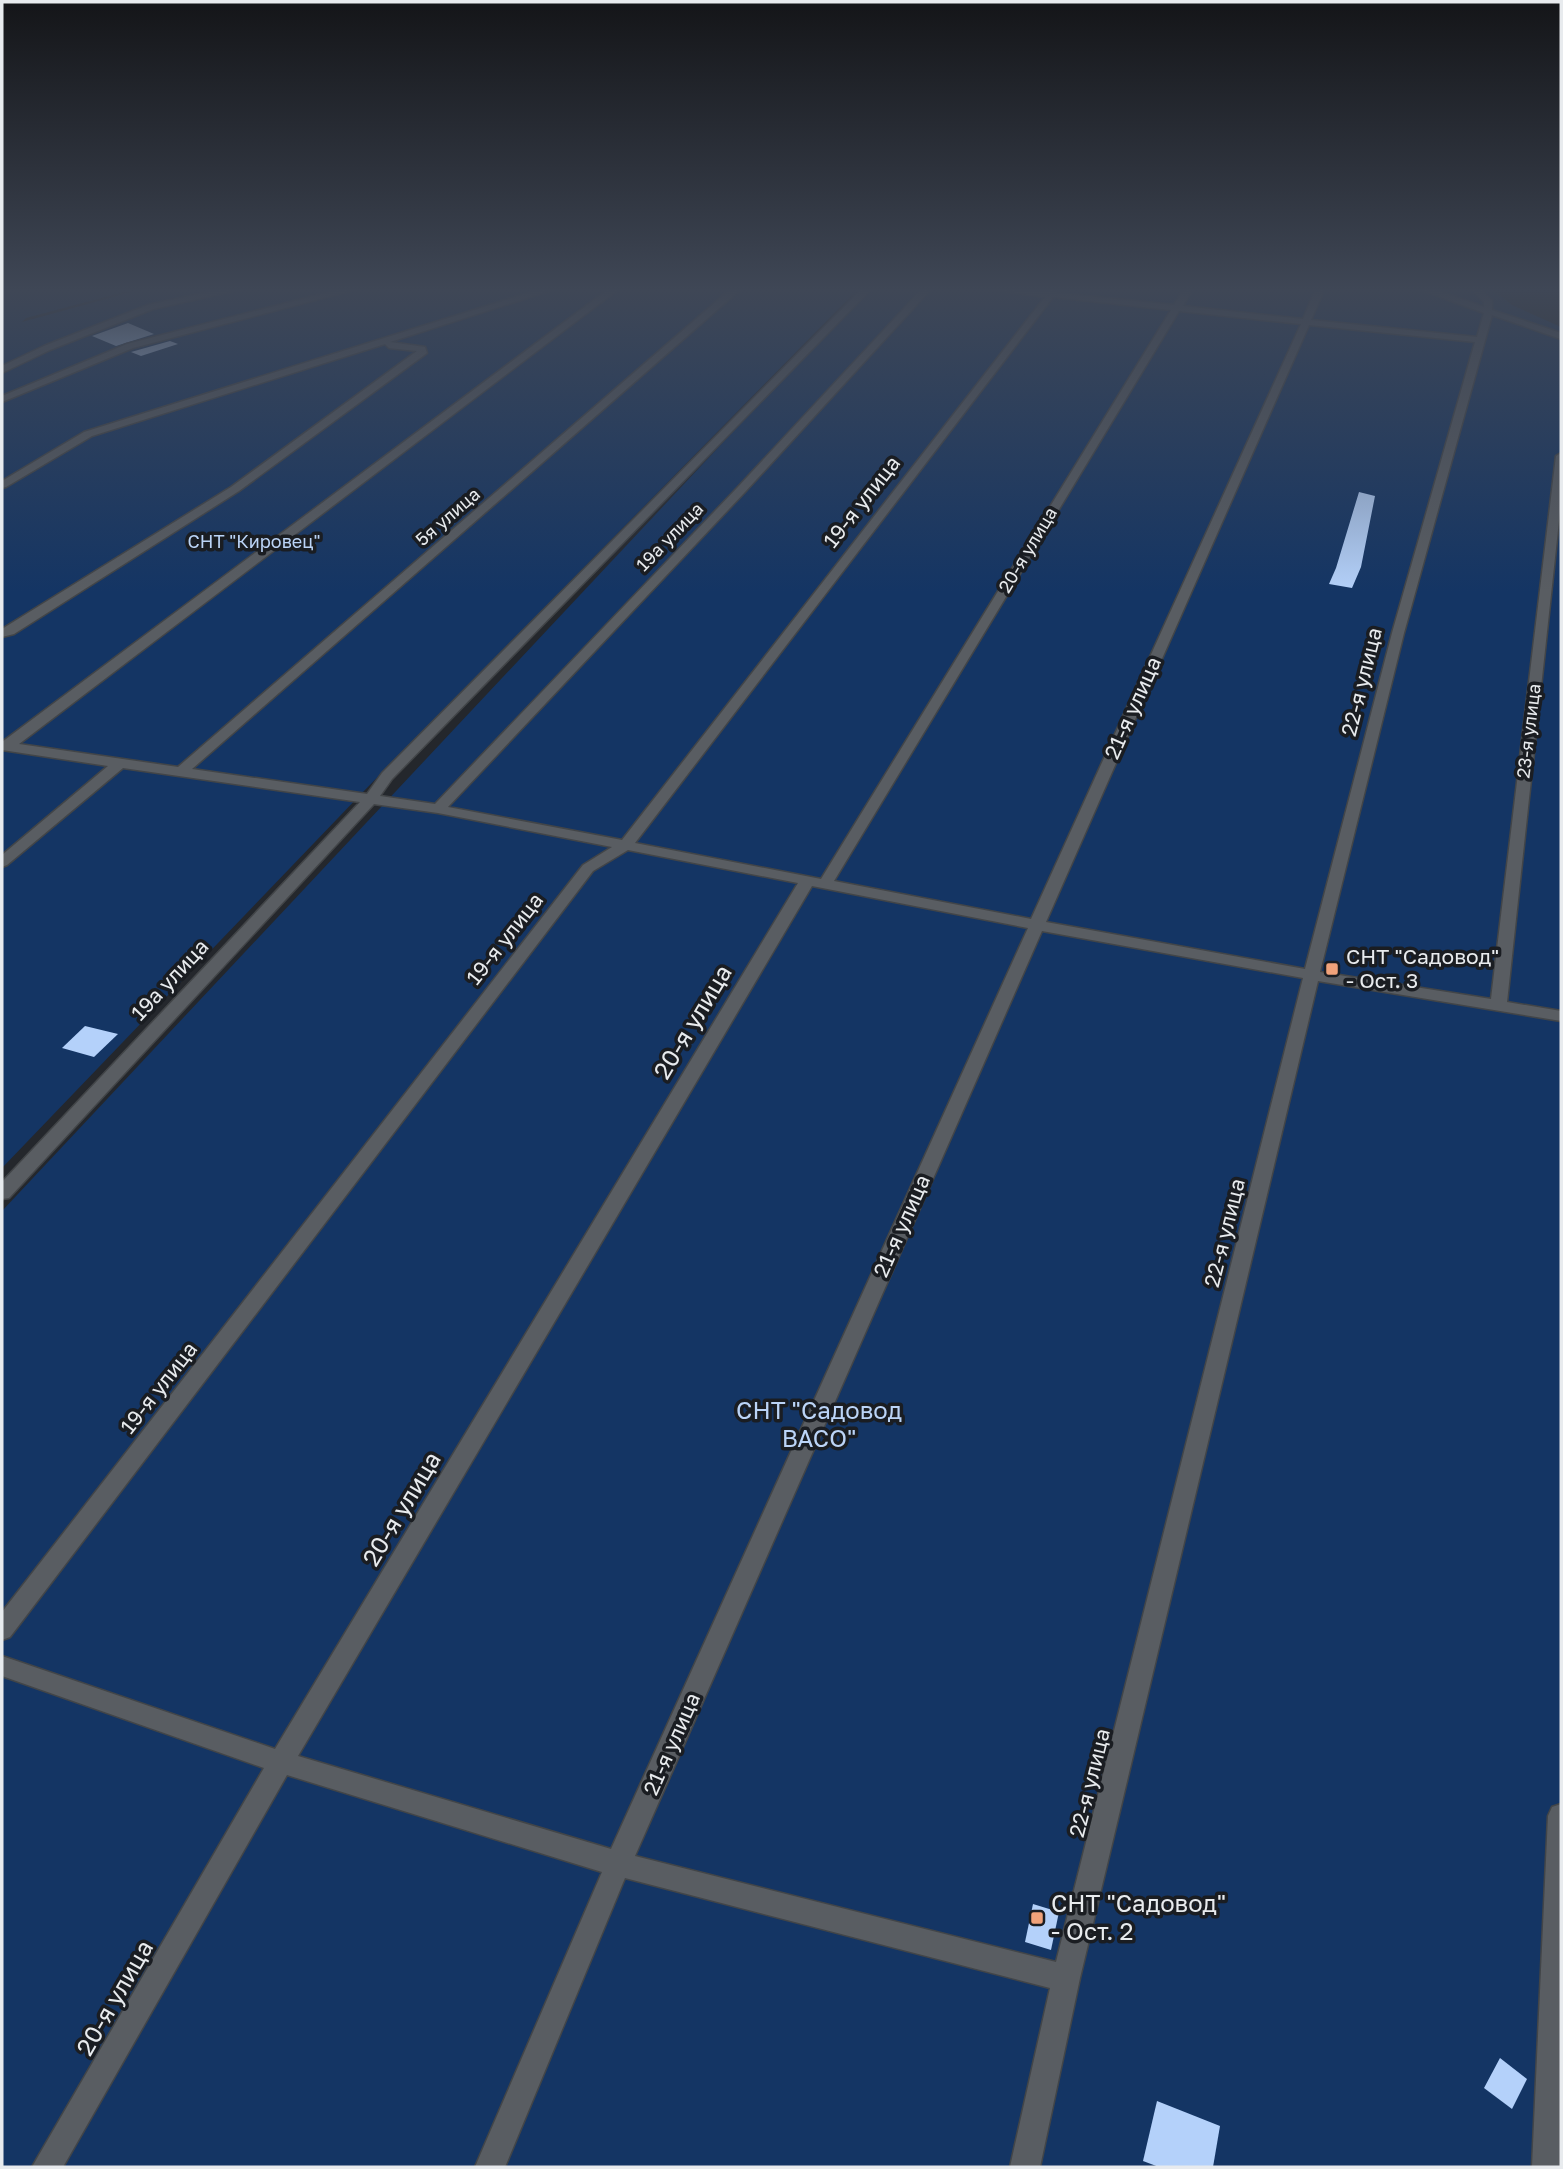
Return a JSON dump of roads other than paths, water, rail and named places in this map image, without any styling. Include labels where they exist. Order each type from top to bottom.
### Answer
[{"type":"street","points":[[2,485],[88,434],[235,389]]},
{"type":"street","points":[[2,633],[10,631],[235,489],[372,389]]},
{"type":"street","points":[[5,746],[481,389]]},
{"type":"street","name":"5я улица","points":[[181,772],[622,389]]},
{"type":"street","name":"19а улица","points":[[2,1193],[371,799],[387,776],[768,389]]},
{"type":"street","name":"19а улица","points":[[438,809],[835,389]]},
{"type":"street","name":"19-я улица","points":[[2,1630],[588,868],[626,845],[978,389]]},
{"type":"street","name":"20-я улица","points":[[47,2167],[281,1762],[816,882],[1124,389]]},
{"type":"street","name":"21-я улица","points":[[490,2167],[618,1864],[1276,389]]},
{"type":"street","name":"22-я улица","points":[[1024,2167],[1066,1978],[1311,975],[1398,633],[1465,389]]},
{"type":"street","points":[[2,399],[24,390]]},
{"type":"street","name":"23-я улица","points":[[1498,1007],[1561,456]]},
{"type":"street","points":[[5,746],[438,809],[1036,925],[1311,975],[1561,1016]]},
{"type":"street","points":[[2,862],[120,763]]},
{"type":"street","points":[[2,1666],[281,1762],[618,1864],[1066,1978]]},
{"type":"street","points":[[1547,2167],[1561,1815]]},
{"type":"place","name":"СНТ \"Садовод\" - Ост. 3","points":[[1332,969]]},
{"type":"place","name":"СНТ \"Садовод\" - Ост. 2","points":[[1037,1918]]},
{"type":"park label","name":"СНТ \"Кировец\"","points":[[254,542]]},
{"type":"park label","name":"СНТ \"Садовод ВАСО\"","points":[[819,1425]]}]
